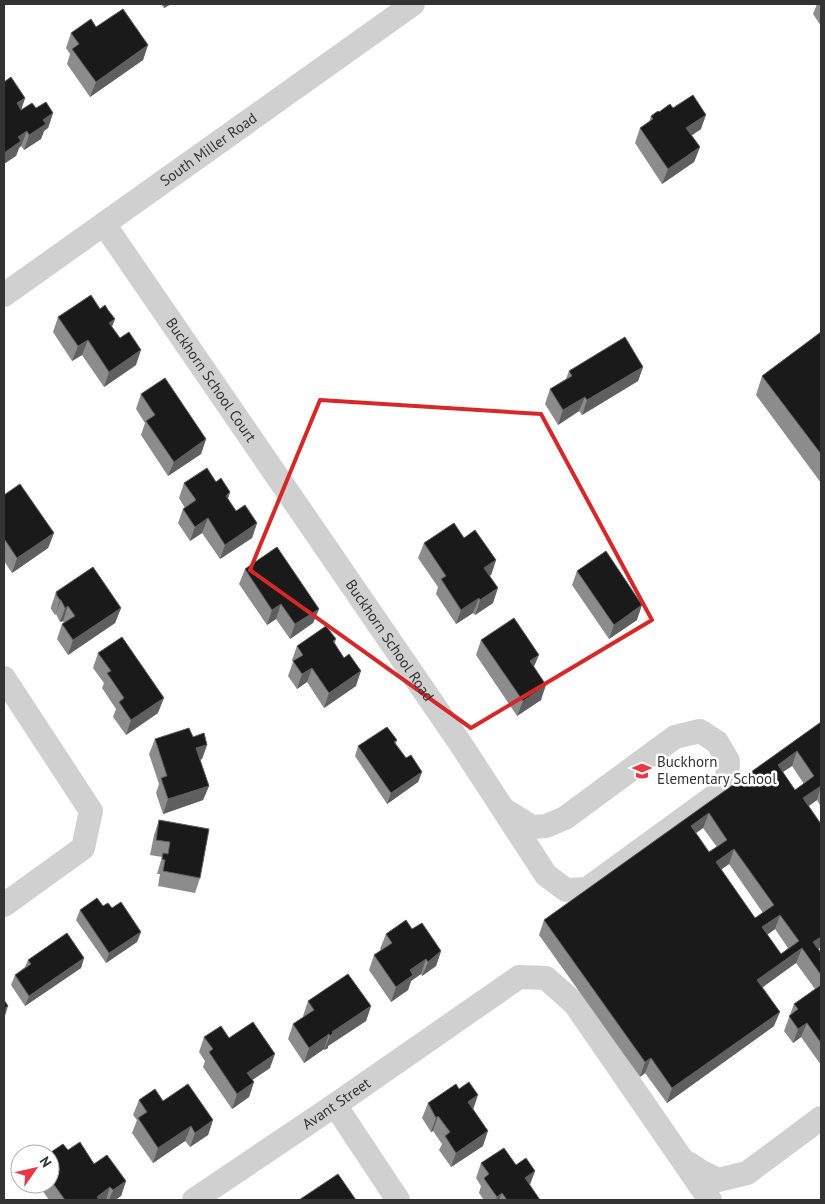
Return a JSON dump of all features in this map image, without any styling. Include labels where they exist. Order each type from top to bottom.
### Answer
[{"type":"street","name":"South Miller Road","points":[[4,295],[413,4]]},
{"type":"street","name":"Buckhorn School Court","points":[[104,224],[317,536]]},
{"type":"street","name":"Buckhorn School Road","points":[[317,536],[462,746],[503,809],[546,875],[566,890],[587,889],[727,787],[728,761],[718,742],[700,731],[675,737],[565,818],[546,826],[532,827],[503,809]]},
{"type":"street","points":[[4,678],[91,811],[82,848],[4,905]]},
{"type":"street","name":"Avant Street","points":[[194,1200],[519,977],[546,978],[575,1004],[710,1200]]},
{"type":"street","points":[[335,1105],[398,1200]]},
{"type":"street","points":[[679,1156],[700,1171],[718,1180],[747,1173],[821,1118]]},
{"type":"highlighted area","points":[[320,400],[541,414],[652,620],[471,728],[250,570]]},
{"type":"building","points":[[123,9],[148,45],[96,82],[72,49],[79,44],[71,33],[91,19],[96,27]]},
{"type":"building","points":[[11,77],[25,98],[17,103],[21,110],[32,103],[36,108],[46,102],[53,113],[43,120],[46,124],[29,135],[27,131],[18,137],[21,141],[4,153],[4,82]]},
{"type":"building","points":[[693,95],[706,115],[686,128],[700,147],[668,169],[640,128],[653,119],[651,116],[658,111],[670,104],[673,108]]},
{"type":"building","points":[[91,295],[100,309],[105,305],[115,319],[109,323],[120,338],[129,332],[141,350],[109,372],[88,340],[78,346],[58,317]]},
{"type":"building","points":[[821,332],[821,454],[762,376]]},
{"type":"building","points":[[625,337],[643,367],[587,400],[585,397],[563,410],[550,389],[572,376],[569,371]]},
{"type":"building","points":[[165,378],[206,439],[174,462],[146,421],[155,415],[141,394]]},
{"type":"building","points":[[207,468],[216,482],[221,478],[230,492],[226,496],[236,511],[245,505],[257,523],[225,545],[208,518],[195,527],[183,509],[196,500],[184,483]]},
{"type":"building","points":[[20,484],[54,533],[17,558],[4,541],[4,495]]},
{"type":"building","points":[[454,523],[464,538],[475,530],[496,560],[484,568],[498,588],[461,610],[441,579],[446,576],[424,543]]},
{"type":"building","points":[[277,547],[319,609],[295,624],[281,604],[272,610],[245,569]]},
{"type":"building","points":[[606,551],[642,605],[614,625],[577,571]]},
{"type":"building","points":[[93,567],[121,608],[73,640],[62,624],[75,616],[68,606],[65,608],[56,592]]},
{"type":"building","points":[[514,618],[539,655],[530,661],[546,685],[523,701],[481,640]]},
{"type":"building","points":[[326,626],[336,639],[333,641],[344,658],[349,654],[361,671],[329,693],[312,668],[302,674],[293,661],[303,655],[297,646]]},
{"type":"building","points":[[122,637],[164,698],[131,720],[119,702],[124,698],[107,673],[111,671],[98,653]]},
{"type":"building","points":[[821,722],[821,786],[803,798],[821,824],[821,937],[813,942],[821,953],[821,975],[802,948],[757,980],[780,1012],[672,1088],[651,1058],[645,1062],[544,920]],"holes":[[[797,751],[814,776],[795,790],[778,765]],[[709,813],[727,840],[709,852],[691,826]],[[734,849],[774,905],[755,918],[716,862]],[[780,915],[799,941],[781,954],[762,927]]]},
{"type":"building","points":[[387,727],[397,740],[394,742],[406,758],[411,755],[422,772],[391,793],[358,746]]},
{"type":"building","points":[[189,728],[193,737],[204,733],[207,745],[196,748],[209,786],[168,799],[161,778],[167,776],[155,739]]},
{"type":"building","points":[[159,820],[209,829],[200,878],[163,871],[165,860],[162,859],[163,853],[168,854],[170,842],[156,840]]},
{"type":"building","points":[[97,898],[103,906],[108,903],[112,908],[121,902],[141,932],[109,953],[80,910]]},
{"type":"building","points":[[406,920],[412,929],[422,923],[441,951],[428,962],[426,959],[410,970],[413,975],[396,987],[374,955],[392,943],[386,934]]},
{"type":"building","points":[[67,933],[84,958],[29,996],[15,975],[31,964],[28,960]]},
{"type":"building","points":[[348,974],[371,1006],[332,1032],[330,1036],[329,1034],[309,1048],[293,1024],[314,1010],[308,1001]]},
{"type":"building","points":[[821,985],[821,1043],[807,1023],[798,1029],[789,1016],[798,1009],[794,1004]]},
{"type":"building","points":[[4,1000],[8,1006],[4,1009]]},
{"type":"building","points":[[253,1022],[275,1054],[247,1073],[254,1082],[237,1094],[209,1052],[213,1049],[204,1037],[221,1026],[229,1038]]},
{"type":"building","points":[[469,1082],[478,1095],[468,1102],[488,1131],[456,1153],[445,1136],[450,1132],[438,1116],[436,1118],[428,1103],[456,1084],[459,1089]]},
{"type":"building","points":[[188,1084],[213,1120],[195,1133],[191,1126],[158,1148],[138,1118],[147,1112],[139,1100],[155,1089],[163,1101]]},
{"type":"building","points":[[80,1142],[94,1164],[107,1155],[126,1181],[113,1190],[110,1187],[97,1197],[99,1200],[65,1200],[60,1193],[60,1146],[63,1144],[68,1150]]},
{"type":"building","points":[[504,1148],[516,1165],[526,1158],[535,1171],[525,1178],[540,1200],[507,1200],[502,1193],[497,1197],[485,1180],[484,1178],[489,1174],[481,1163]]},
{"type":"building","points":[[338,1174],[356,1200],[299,1200]]},
{"type":"place","name":"Buckhorn Elementary School","points":[[642,771]]}]
